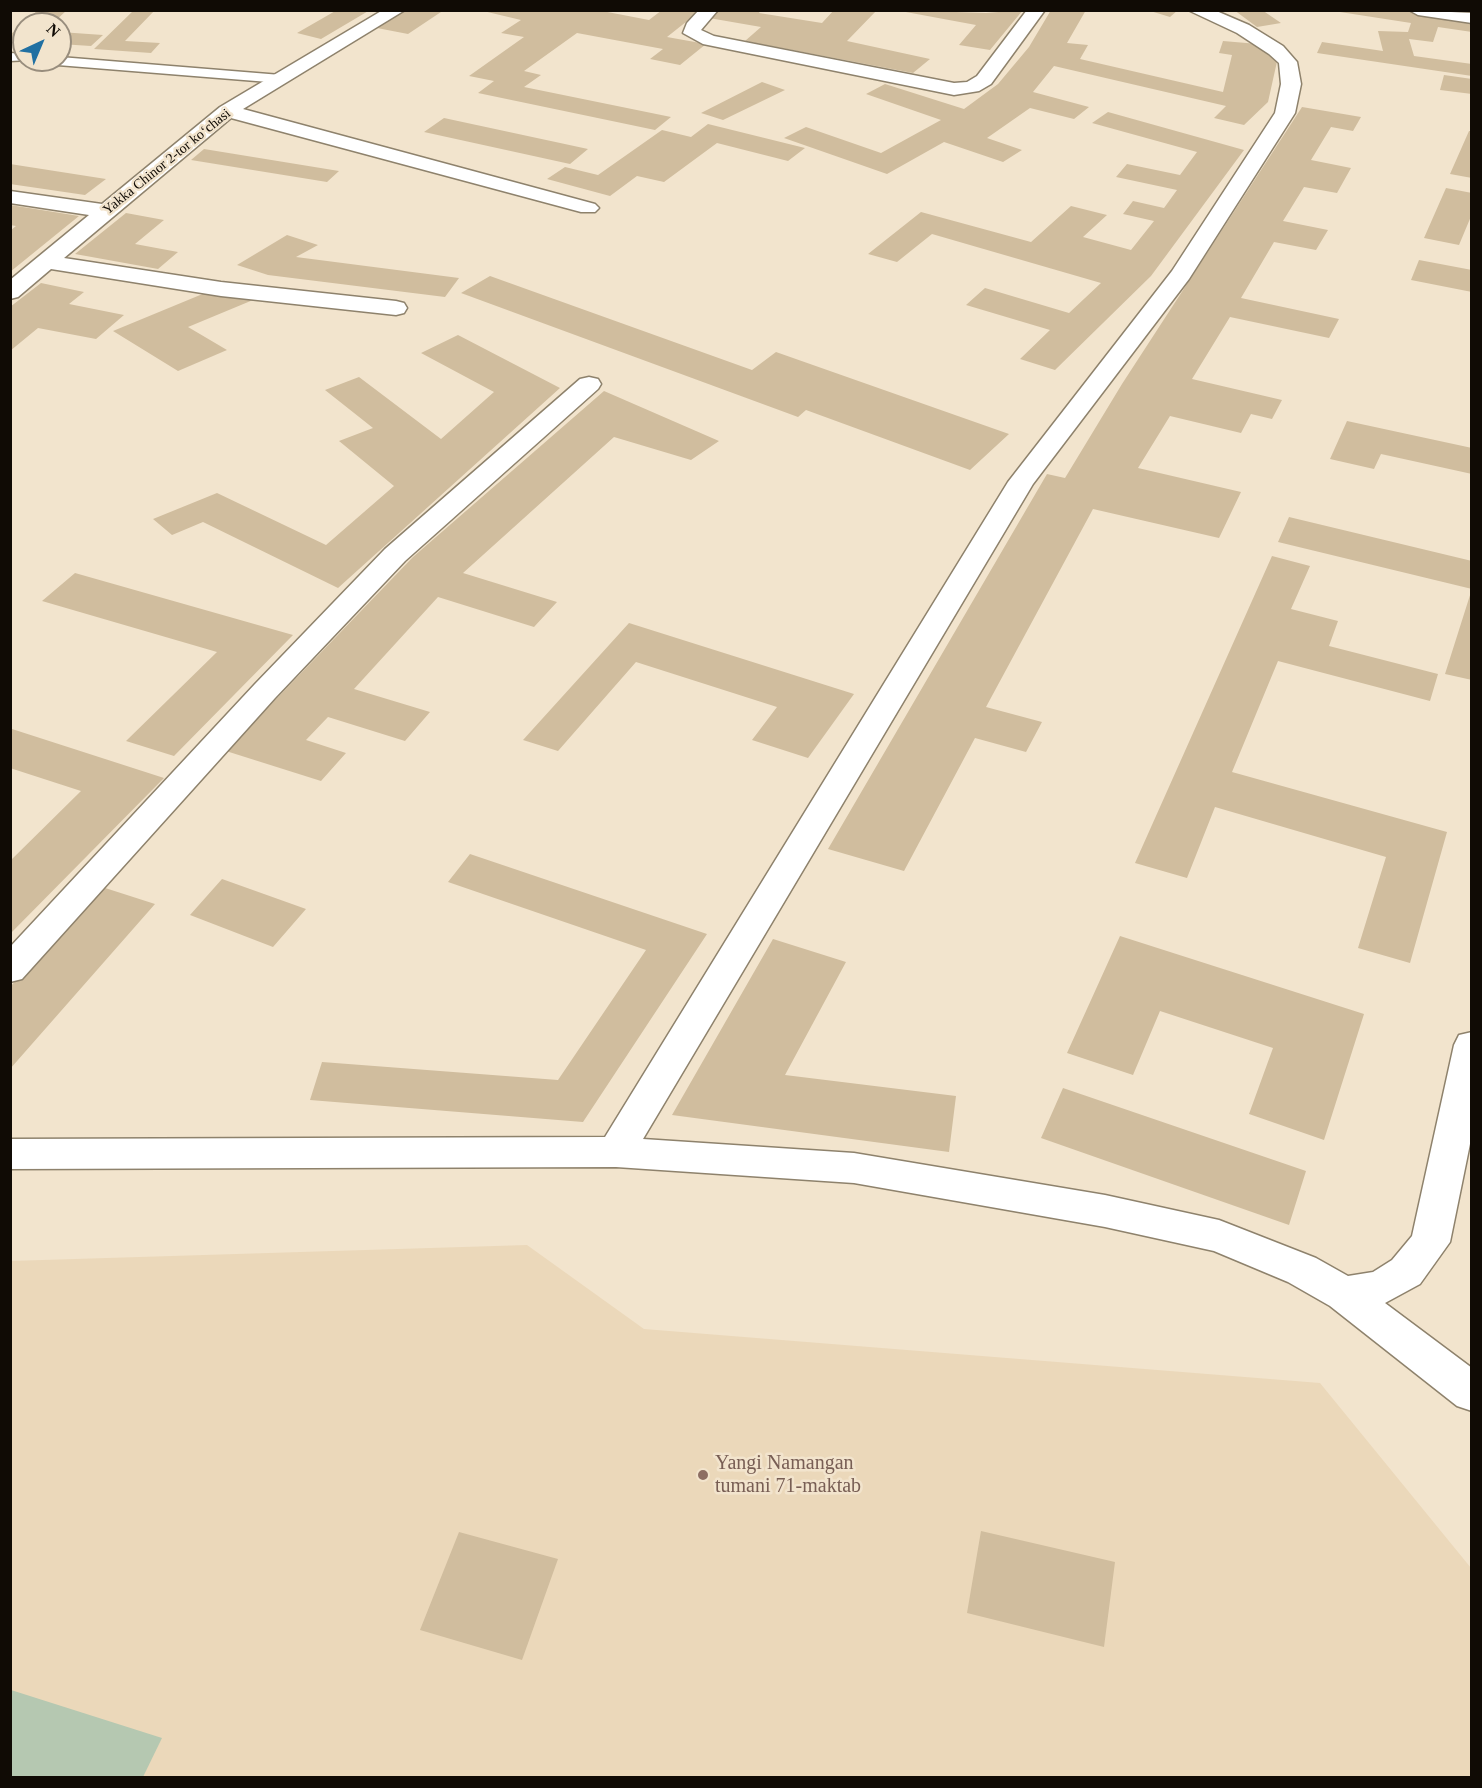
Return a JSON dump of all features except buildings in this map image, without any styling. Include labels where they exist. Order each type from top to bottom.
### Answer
[{"type":"street","name":"Yakka Chinor 2-tor koʻchasi","points":[[10,292],[227,111],[396,10]]},
{"type":"street","points":[[709,10],[693,27],[692,33],[709,40],[954,89],[972,87],[984,80],[1036,10]]},
{"type":"street","points":[[616,1152],[1021,482],[1181,274],[1285,113],[1291,84],[1288,62],[1276,50],[1243,29],[1197,10]]},
{"type":"street","points":[[1418,10],[1472,18]]},
{"type":"street","points":[[227,111],[588,208]]},
{"type":"street","points":[[10,197],[106,212]]},
{"type":"street","points":[[48,262],[221,289],[396,308]]},
{"type":"street","points":[[10,970],[265,691],[395,555],[589,384]]},
{"type":"street","points":[[1344,1294],[1382,1287],[1406,1272],[1430,1242],[1472,1045]]},
{"type":"street","points":[[10,1154],[616,1152],[854,1168],[1105,1211],[1220,1236],[1302,1270],[1344,1294],[1472,1393]]},
{"type":"lane","points":[[72,62],[281,79]]},
{"type":"shaded area","name":"Yangi Namangan tumani 71-maktab","points":[[527,1245],[644,1329],[1320,1383],[1471,1568],[1471,1777],[11,1777],[10,1261]]},
{"type":"green space","points":[[10,1690],[162,1738],[143,1777],[11,1777]]},
{"type":"place","name":"Yangi Namangan tumani 71-maktab","points":[[703,1475]]}]
